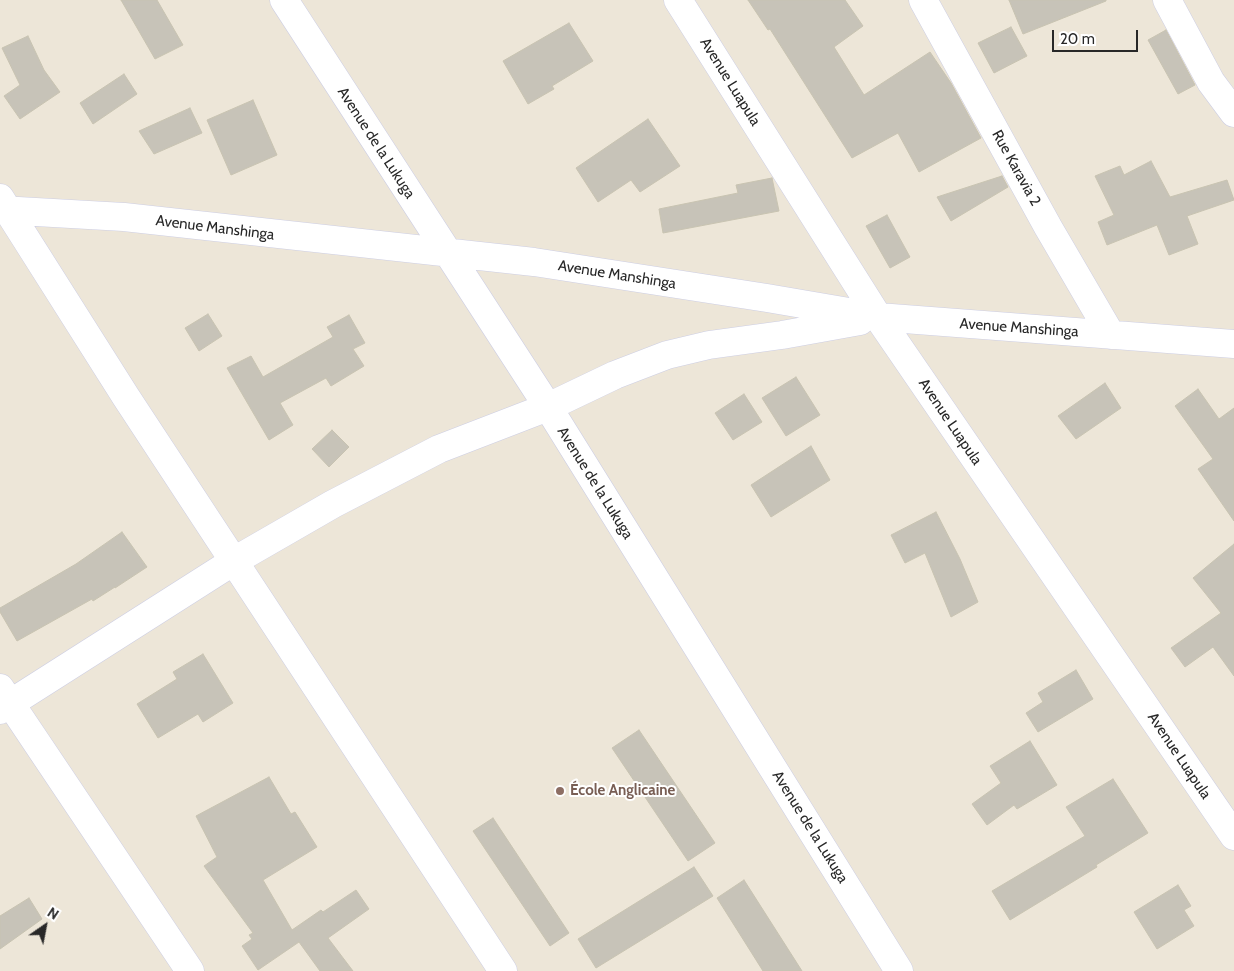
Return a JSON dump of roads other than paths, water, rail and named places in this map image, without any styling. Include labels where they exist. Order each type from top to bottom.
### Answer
[{"type":"street","name":"Avenue de la Lukuga","points":[[284,0],[548,407],[899,971]]},
{"type":"street","name":"Avenue Luapula","points":[[678,0],[878,318],[1234,836]]},
{"type":"street","name":"Rue Karavia 2","points":[[923,0],[1110,335]]},
{"type":"street","points":[[1167,0],[1211,82],[1234,113]]},
{"type":"street","name":"Avenue Manshinga","points":[[3,206],[124,217],[447,254],[534,262],[767,298],[878,318],[1234,344]]},
{"type":"street","points":[[3,206],[126,397],[503,971]]},
{"type":"street","points":[[190,971],[4,700],[234,561],[333,504],[439,449],[548,407],[615,375],[668,354],[709,345],[782,336],[878,318]]},
{"type":"place","name":"École Anglicaine","points":[[560,791]]}]
